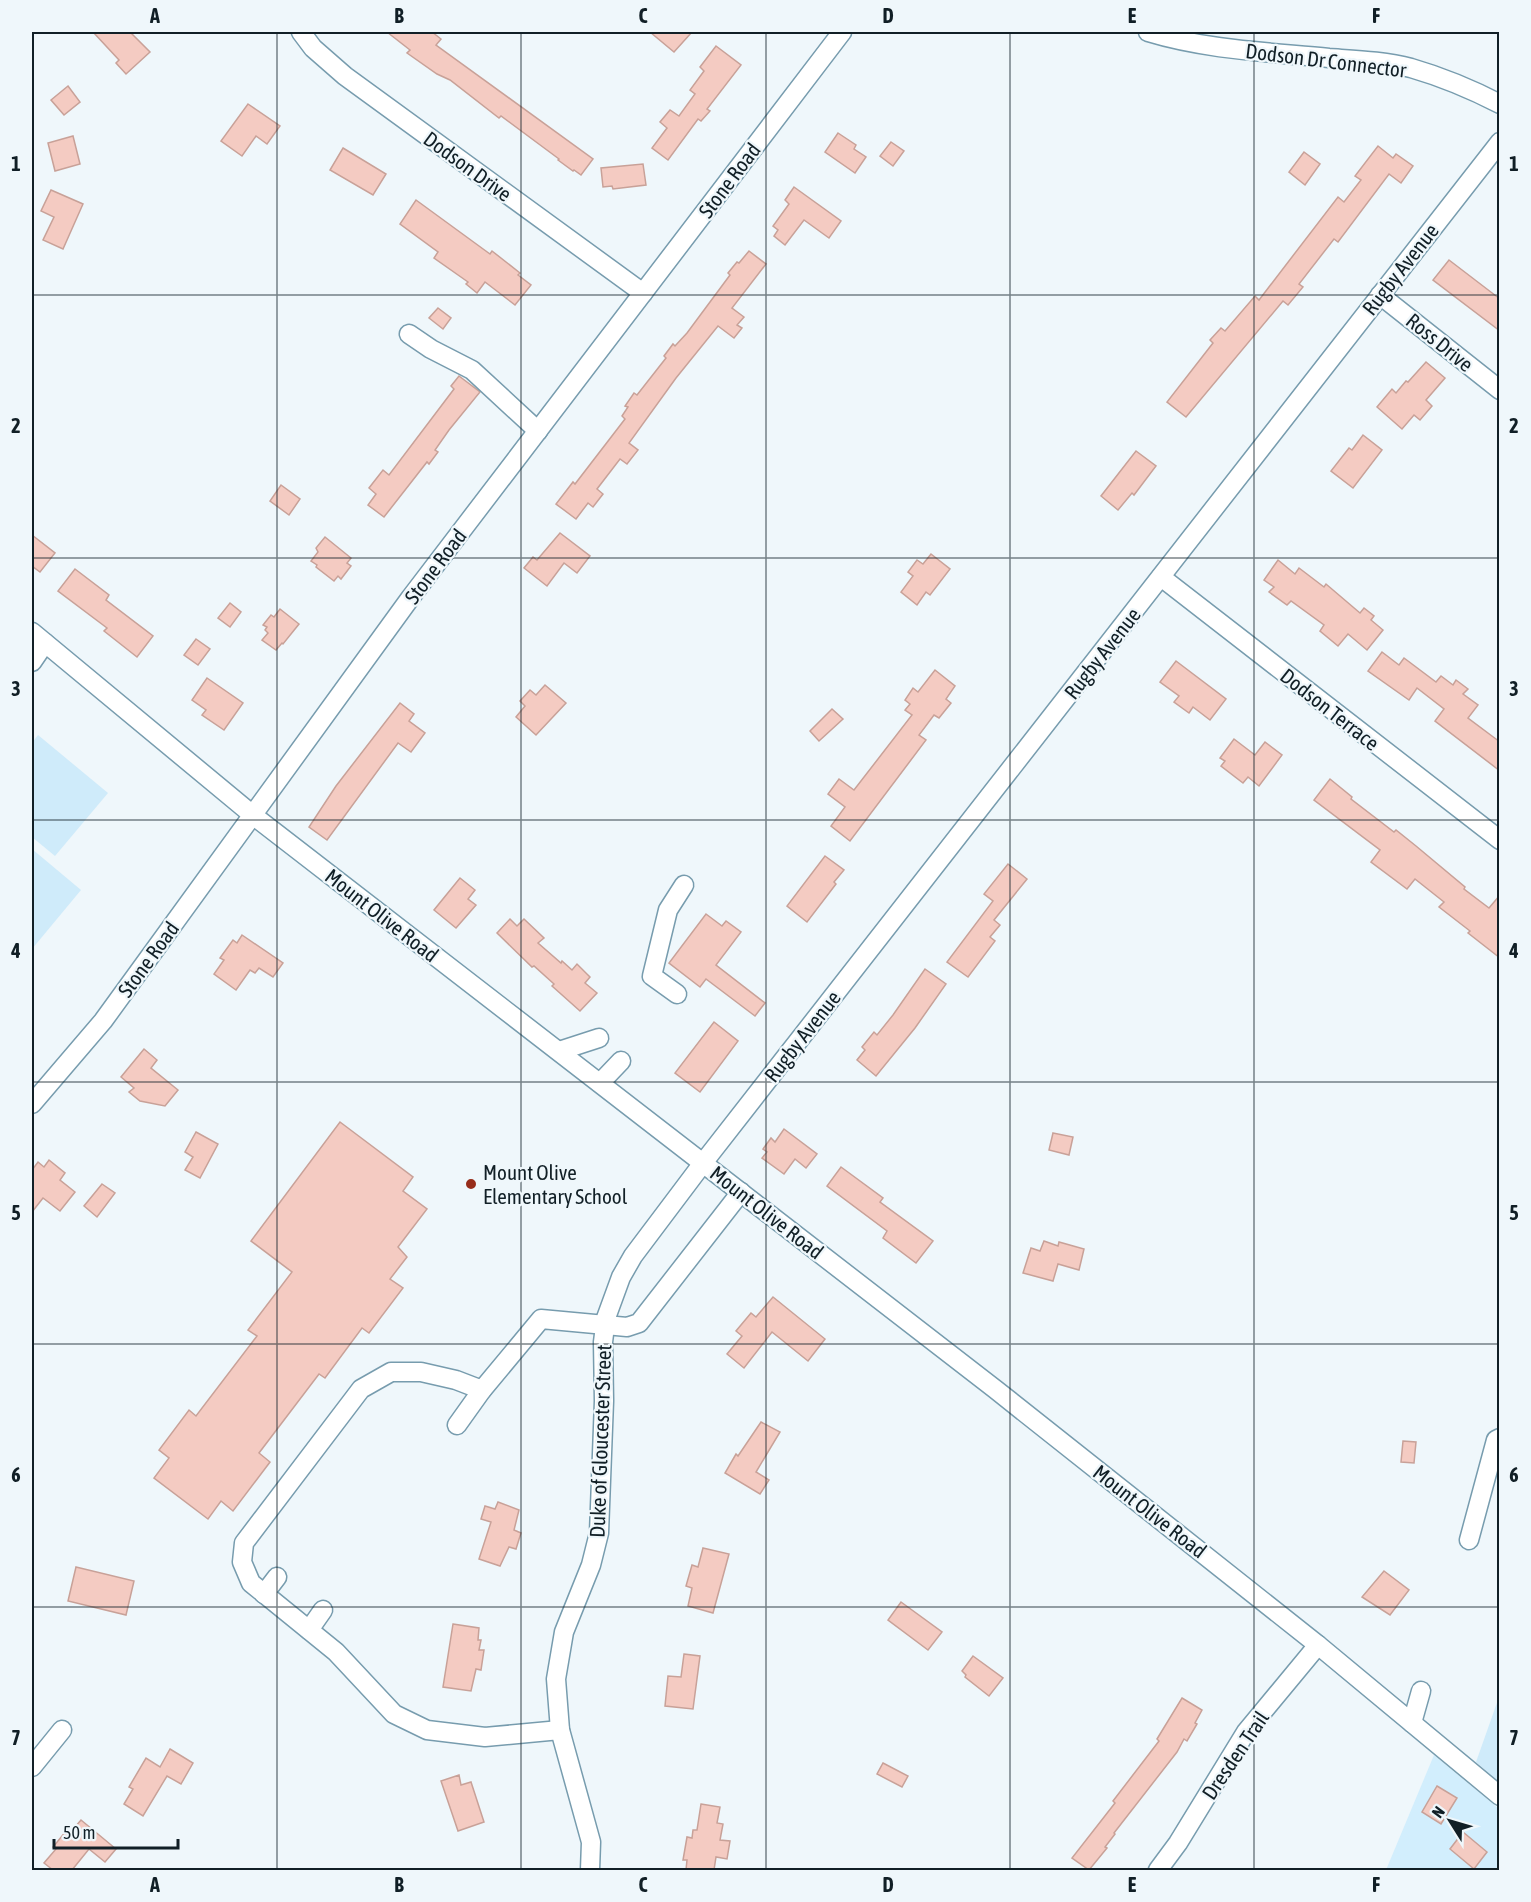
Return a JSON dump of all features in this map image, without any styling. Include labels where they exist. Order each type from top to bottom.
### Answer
[{"type":"street","name":"Dodson Drive","points":[[301,32],[313,48],[345,76],[643,293]]},
{"type":"street","name":"Stone Road","points":[[32,1104],[103,1021],[413,595],[842,32]]},
{"type":"street","name":"Dodson Dr Connector","points":[[1148,32],[1212,47],[1370,61],[1410,68],[1467,87],[1500,104]]},
{"type":"street","name":"Rugby Avenue","points":[[703,1163],[1500,142]]},
{"type":"street","name":"Ross Drive","points":[[1380,295],[1500,390]]},
{"type":"street","points":[[410,334],[431,349],[472,370],[538,431]]},
{"type":"street","name":"Dodson Terrace","points":[[1161,577],[1500,840]]},
{"type":"street","points":[[32,662],[38,638]]},
{"type":"street","name":"Mount Olive Road","points":[[38,638],[254,816],[995,1389],[1318,1645],[1500,1796]]},
{"type":"street","points":[[677,994],[652,976],[668,910],[684,885]]},
{"type":"street","points":[[559,1052],[599,1038]]},
{"type":"street","points":[[600,1083],[621,1061]]},
{"type":"street","name":"Duke of Gloucester Street","points":[[590,1870],[591,1842],[560,1730],[556,1679],[564,1632],[591,1565],[599,1533],[604,1401],[603,1342],[606,1318],[621,1277],[633,1256],[703,1163]]},
{"type":"street","name":"Duke of Gloucester Street","points":[[606,1324],[627,1327],[639,1323],[741,1192]]},
{"type":"street","points":[[457,1425],[482,1390],[541,1319],[606,1324]]},
{"type":"street","points":[[482,1390],[456,1380],[421,1372],[391,1372],[361,1389],[244,1543],[242,1562],[251,1583],[336,1652],[394,1714],[427,1730],[485,1737],[560,1730]]},
{"type":"street","points":[[1468,1540],[1496,1440],[1500,1438]]},
{"type":"street","points":[[264,1594],[277,1577]]},
{"type":"street","points":[[309,1630],[323,1610]]},
{"type":"street","name":"Dresden Trail","points":[[1158,1870],[1178,1843],[1246,1732],[1318,1645]]},
{"type":"street","points":[[1412,1723],[1421,1691]]},
{"type":"street","points":[[32,1767],[62,1730]]},
{"type":"shaded area","points":[[38,735],[108,793],[55,856],[32,837],[32,743]]},
{"type":"shaded area","points":[[32,849],[81,890],[32,949]]},
{"type":"shaded area","points":[[1499,1697],[1499,1782],[1476,1762]]},
{"type":"shaded area","points":[[1434,1755],[1499,1809],[1499,1870],[1386,1870]]},
{"type":"building","points":[[93,32],[130,32],[150,52],[126,74],[116,63],[119,60]]},
{"type":"building","points":[[387,32],[432,32],[441,39],[436,45],[593,159],[581,175],[573,171],[501,116],[499,118],[450,80],[437,74],[407,53],[410,50]]},
{"type":"building","points":[[650,32],[692,32],[674,52]]},
{"type":"building","points":[[716,46],[741,65],[707,109],[710,111],[701,121],[698,119],[668,160],[652,148],[667,128],[660,122],[670,110],[679,116],[695,94],[690,90],[704,71],[700,67]]},
{"type":"building","points":[[68,86],[80,102],[64,115],[51,100]]},
{"type":"building","points":[[248,104],[280,126],[267,144],[256,136],[242,156],[221,141]]},
{"type":"building","points":[[838,133],[856,145],[854,149],[866,157],[855,173],[825,152]]},
{"type":"building","points":[[73,136],[80,164],[55,171],[48,143]]},
{"type":"building","points":[[891,142],[904,151],[893,166],[880,156]]},
{"type":"building","points":[[1378,146],[1393,158],[1396,154],[1413,166],[1401,183],[1389,174],[1338,242],[1334,239],[1299,284],[1303,287],[1288,305],[1283,301],[1186,417],[1167,402],[1213,343],[1210,340],[1221,328],[1225,331],[1255,296],[1259,300],[1338,197],[1344,202],[1361,180],[1355,176]]},
{"type":"building","points":[[343,148],[386,174],[373,195],[330,170]]},
{"type":"building","points":[[1304,152],[1320,164],[1305,185],[1289,172]]},
{"type":"building","points":[[643,164],[646,185],[613,189],[612,186],[603,187],[601,168]]},
{"type":"building","points":[[794,187],[841,221],[829,238],[804,220],[785,245],[774,236],[778,230],[773,226],[789,204],[785,200]]},
{"type":"building","points":[[51,190],[83,204],[63,249],[43,240],[54,217],[41,211]]},
{"type":"building","points":[[416,200],[490,254],[492,251],[520,273],[518,275],[531,285],[515,305],[485,282],[477,293],[466,284],[468,282],[434,258],[438,252],[400,224]]},
{"type":"building","points":[[749,251],[766,264],[732,308],[744,317],[737,325],[742,328],[734,338],[718,326],[676,378],[629,443],[638,450],[627,464],[620,459],[597,489],[603,494],[593,507],[588,503],[576,519],[556,504],[573,482],[575,484],[625,419],[622,416],[628,407],[625,406],[634,393],[637,395],[666,358],[664,356],[673,344],[675,346],[687,333],[730,275],[728,273]]},
{"type":"building","points":[[1449,260],[1500,299],[1500,331],[1433,280]]},
{"type":"building","points":[[438,308],[451,318],[443,329],[429,318]]},
{"type":"building","points":[[1426,362],[1445,378],[1426,400],[1432,406],[1420,420],[1414,415],[1402,429],[1377,407],[1392,389],[1396,393]]},
{"type":"building","points":[[459,376],[480,392],[449,430],[435,450],[438,452],[429,464],[427,462],[384,517],[368,505],[376,494],[369,488],[383,470],[389,475],[454,389],[451,386]]},
{"type":"building","points":[[1363,435],[1382,450],[1353,488],[1331,471],[1349,448],[1352,450]]},
{"type":"building","points":[[1136,451],[1156,466],[1134,495],[1132,493],[1118,510],[1101,496]]},
{"type":"building","points":[[281,485],[300,499],[289,515],[270,501]]},
{"type":"building","points":[[560,533],[590,556],[577,573],[564,563],[547,586],[524,568],[533,557],[537,560]]},
{"type":"building","points":[[32,535],[55,553],[40,572],[32,566]]},
{"type":"building","points":[[325,537],[351,558],[347,563],[351,566],[341,579],[338,576],[334,581],[311,561],[318,552],[316,548]]},
{"type":"building","points":[[931,554],[950,569],[930,595],[926,592],[917,605],[901,592],[913,576],[908,572],[917,560],[923,564]]},
{"type":"building","points":[[1278,560],[1295,574],[1299,568],[1324,587],[1326,584],[1360,613],[1364,608],[1374,616],[1371,620],[1383,630],[1367,650],[1348,634],[1338,646],[1320,631],[1324,625],[1291,601],[1287,605],[1269,592],[1274,587],[1264,580]]},
{"type":"building","points":[[75,569],[109,595],[106,600],[153,636],[137,657],[104,631],[107,628],[58,591]]},
{"type":"building","points":[[230,603],[241,612],[230,627],[218,618]]},
{"type":"building","points":[[280,609],[299,624],[276,650],[262,640],[268,633],[265,630],[267,627],[263,625]]},
{"type":"building","points":[[196,639],[210,649],[198,665],[184,655]]},
{"type":"building","points":[[1382,652],[1399,665],[1404,658],[1436,682],[1441,676],[1453,685],[1456,680],[1468,689],[1463,694],[1478,705],[1468,718],[1500,742],[1500,771],[1435,721],[1444,709],[1417,688],[1409,700],[1368,671]]},
{"type":"building","points":[[1176,661],[1226,699],[1210,720],[1193,707],[1189,713],[1174,702],[1179,696],[1160,682]]},
{"type":"building","points":[[935,670],[955,686],[946,699],[951,703],[939,718],[934,715],[919,735],[926,740],[850,841],[831,826],[845,807],[828,794],[839,779],[854,790],[912,715],[905,710],[910,704],[905,700],[913,688],[918,692]]},
{"type":"building","points":[[207,678],[243,703],[224,730],[202,715],[206,710],[192,700]]},
{"type":"building","points":[[545,685],[566,703],[536,735],[516,717],[525,706],[520,701],[530,690],[536,695]]},
{"type":"building","points":[[400,703],[414,714],[409,721],[425,733],[411,752],[398,743],[327,840],[309,827],[336,786]]},
{"type":"building","points":[[832,709],[843,719],[819,741],[810,731]]},
{"type":"building","points":[[1234,739],[1255,755],[1265,742],[1282,755],[1259,786],[1248,777],[1243,783],[1221,766],[1225,761],[1220,758]]},
{"type":"building","points":[[1330,779],[1352,797],[1351,799],[1394,832],[1396,830],[1489,908],[1500,895],[1500,958],[1439,907],[1444,902],[1415,879],[1407,889],[1371,862],[1380,850],[1314,800]]},
{"type":"building","points":[[825,856],[844,870],[807,922],[787,906]]},
{"type":"building","points":[[1008,864],[1027,879],[994,920],[1000,925],[990,937],[995,941],[968,977],[947,962],[993,901],[984,894]]},
{"type":"building","points":[[460,878],[475,890],[468,899],[476,905],[456,928],[434,910]]},
{"type":"building","points":[[706,914],[722,926],[726,921],[741,932],[716,965],[765,1003],[755,1016],[706,979],[700,987],[669,963]]},
{"type":"building","points":[[510,919],[517,926],[524,919],[544,938],[538,943],[561,963],[562,961],[572,970],[577,964],[590,977],[585,983],[597,993],[580,1011],[552,986],[554,984],[534,966],[532,967],[497,933]]},
{"type":"building","points":[[242,935],[283,963],[273,977],[259,968],[255,973],[250,970],[236,990],[214,974],[224,960],[220,958],[233,940],[237,943]]},
{"type":"building","points":[[925,969],[946,984],[915,1028],[876,1076],[857,1060],[865,1050],[862,1047],[874,1032],[877,1035]]},
{"type":"building","points":[[714,1022],[738,1041],[700,1092],[675,1073]]},
{"type":"building","points":[[144,1049],[157,1060],[151,1068],[178,1090],[165,1106],[140,1101],[129,1092],[134,1088],[121,1077]]},
{"type":"building","points":[[340,1122],[413,1177],[403,1191],[427,1209],[398,1247],[407,1257],[390,1279],[403,1288],[369,1333],[362,1328],[325,1378],[319,1374],[259,1453],[270,1462],[233,1511],[221,1501],[208,1519],[154,1478],[169,1458],[159,1450],[189,1410],[196,1416],[257,1336],[248,1330],[292,1272],[251,1241]]},
{"type":"building","points":[[784,1129],[817,1154],[806,1168],[795,1159],[784,1174],[762,1158],[767,1152],[763,1149],[771,1138],[775,1142]]},
{"type":"building","points":[[196,1132],[218,1144],[200,1178],[185,1170],[193,1157],[185,1152]]},
{"type":"building","points":[[1053,1133],[1073,1137],[1069,1155],[1049,1150]]},
{"type":"building","points":[[49,1160],[65,1173],[60,1180],[75,1192],[60,1211],[43,1198],[32,1212],[32,1170],[38,1162],[44,1167]]},
{"type":"building","points":[[841,1167],[883,1198],[880,1202],[933,1241],[916,1263],[883,1238],[887,1231],[827,1186]]},
{"type":"building","points":[[102,1184],[115,1193],[97,1217],[84,1206]]},
{"type":"building","points":[[1044,1241],[1058,1246],[1059,1242],[1084,1249],[1079,1270],[1058,1264],[1053,1281],[1023,1273],[1031,1248],[1040,1251]]},
{"type":"building","points":[[773,1297],[825,1339],[808,1361],[772,1332],[744,1368],[727,1354],[742,1336],[736,1331],[751,1313],[756,1317]]},
{"type":"building","points":[[761,1422],[780,1432],[756,1472],[769,1480],[760,1494],[725,1473],[736,1454],[738,1456]]},
{"type":"building","points":[[1403,1441],[1416,1442],[1414,1463],[1401,1462]]},
{"type":"building","points":[[498,1502],[519,1510],[514,1530],[521,1533],[516,1549],[509,1547],[500,1566],[479,1559],[491,1522],[481,1519],[485,1506],[495,1509]]},
{"type":"building","points":[[703,1548],[729,1554],[713,1613],[688,1606],[692,1588],[686,1586],[692,1565],[698,1567]]},
{"type":"building","points":[[76,1567],[134,1581],[126,1615],[68,1601]]},
{"type":"building","points":[[1384,1571],[1409,1590],[1390,1615],[1362,1597]]},
{"type":"building","points":[[901,1602],[942,1632],[928,1650],[888,1620]]},
{"type":"building","points":[[453,1624],[479,1628],[478,1640],[481,1640],[479,1650],[484,1650],[481,1670],[476,1669],[471,1691],[443,1687]]},
{"type":"building","points":[[684,1654],[700,1656],[693,1709],[665,1706],[668,1676],[681,1677]]},
{"type":"building","points":[[973,1656],[1003,1678],[989,1696],[965,1677],[962,1671]]},
{"type":"building","points":[[1182,1698],[1202,1710],[1195,1723],[1197,1724],[1187,1741],[1184,1739],[1177,1752],[1114,1833],[1105,1847],[1107,1848],[1089,1870],[1072,1858],[1159,1741],[1157,1739]]},
{"type":"building","points":[[170,1749],[193,1763],[181,1784],[167,1776],[143,1816],[124,1804],[133,1789],[129,1787],[146,1758],[160,1767]]},
{"type":"building","points":[[883,1763],[908,1776],[902,1787],[877,1774]]},
{"type":"building","points":[[459,1775],[461,1785],[471,1782],[484,1822],[458,1831],[441,1781]]},
{"type":"building","points":[[1437,1786],[1457,1798],[1441,1824],[1422,1812]]},
{"type":"building","points":[[701,1804],[720,1807],[717,1823],[723,1824],[720,1840],[730,1841],[727,1859],[716,1857],[714,1870],[686,1870],[687,1860],[683,1860],[687,1837],[692,1838],[693,1830],[697,1830]]},
{"type":"building","points":[[81,1820],[116,1849],[105,1862],[89,1849],[72,1870],[53,1870],[44,1863],[56,1849],[53,1847],[66,1831],[69,1834]]},
{"type":"building","points":[[1463,1832],[1487,1852],[1474,1869],[1450,1849]]},
{"type":"place","name":"Mount Olive Elementary School","points":[[471,1184]]}]
